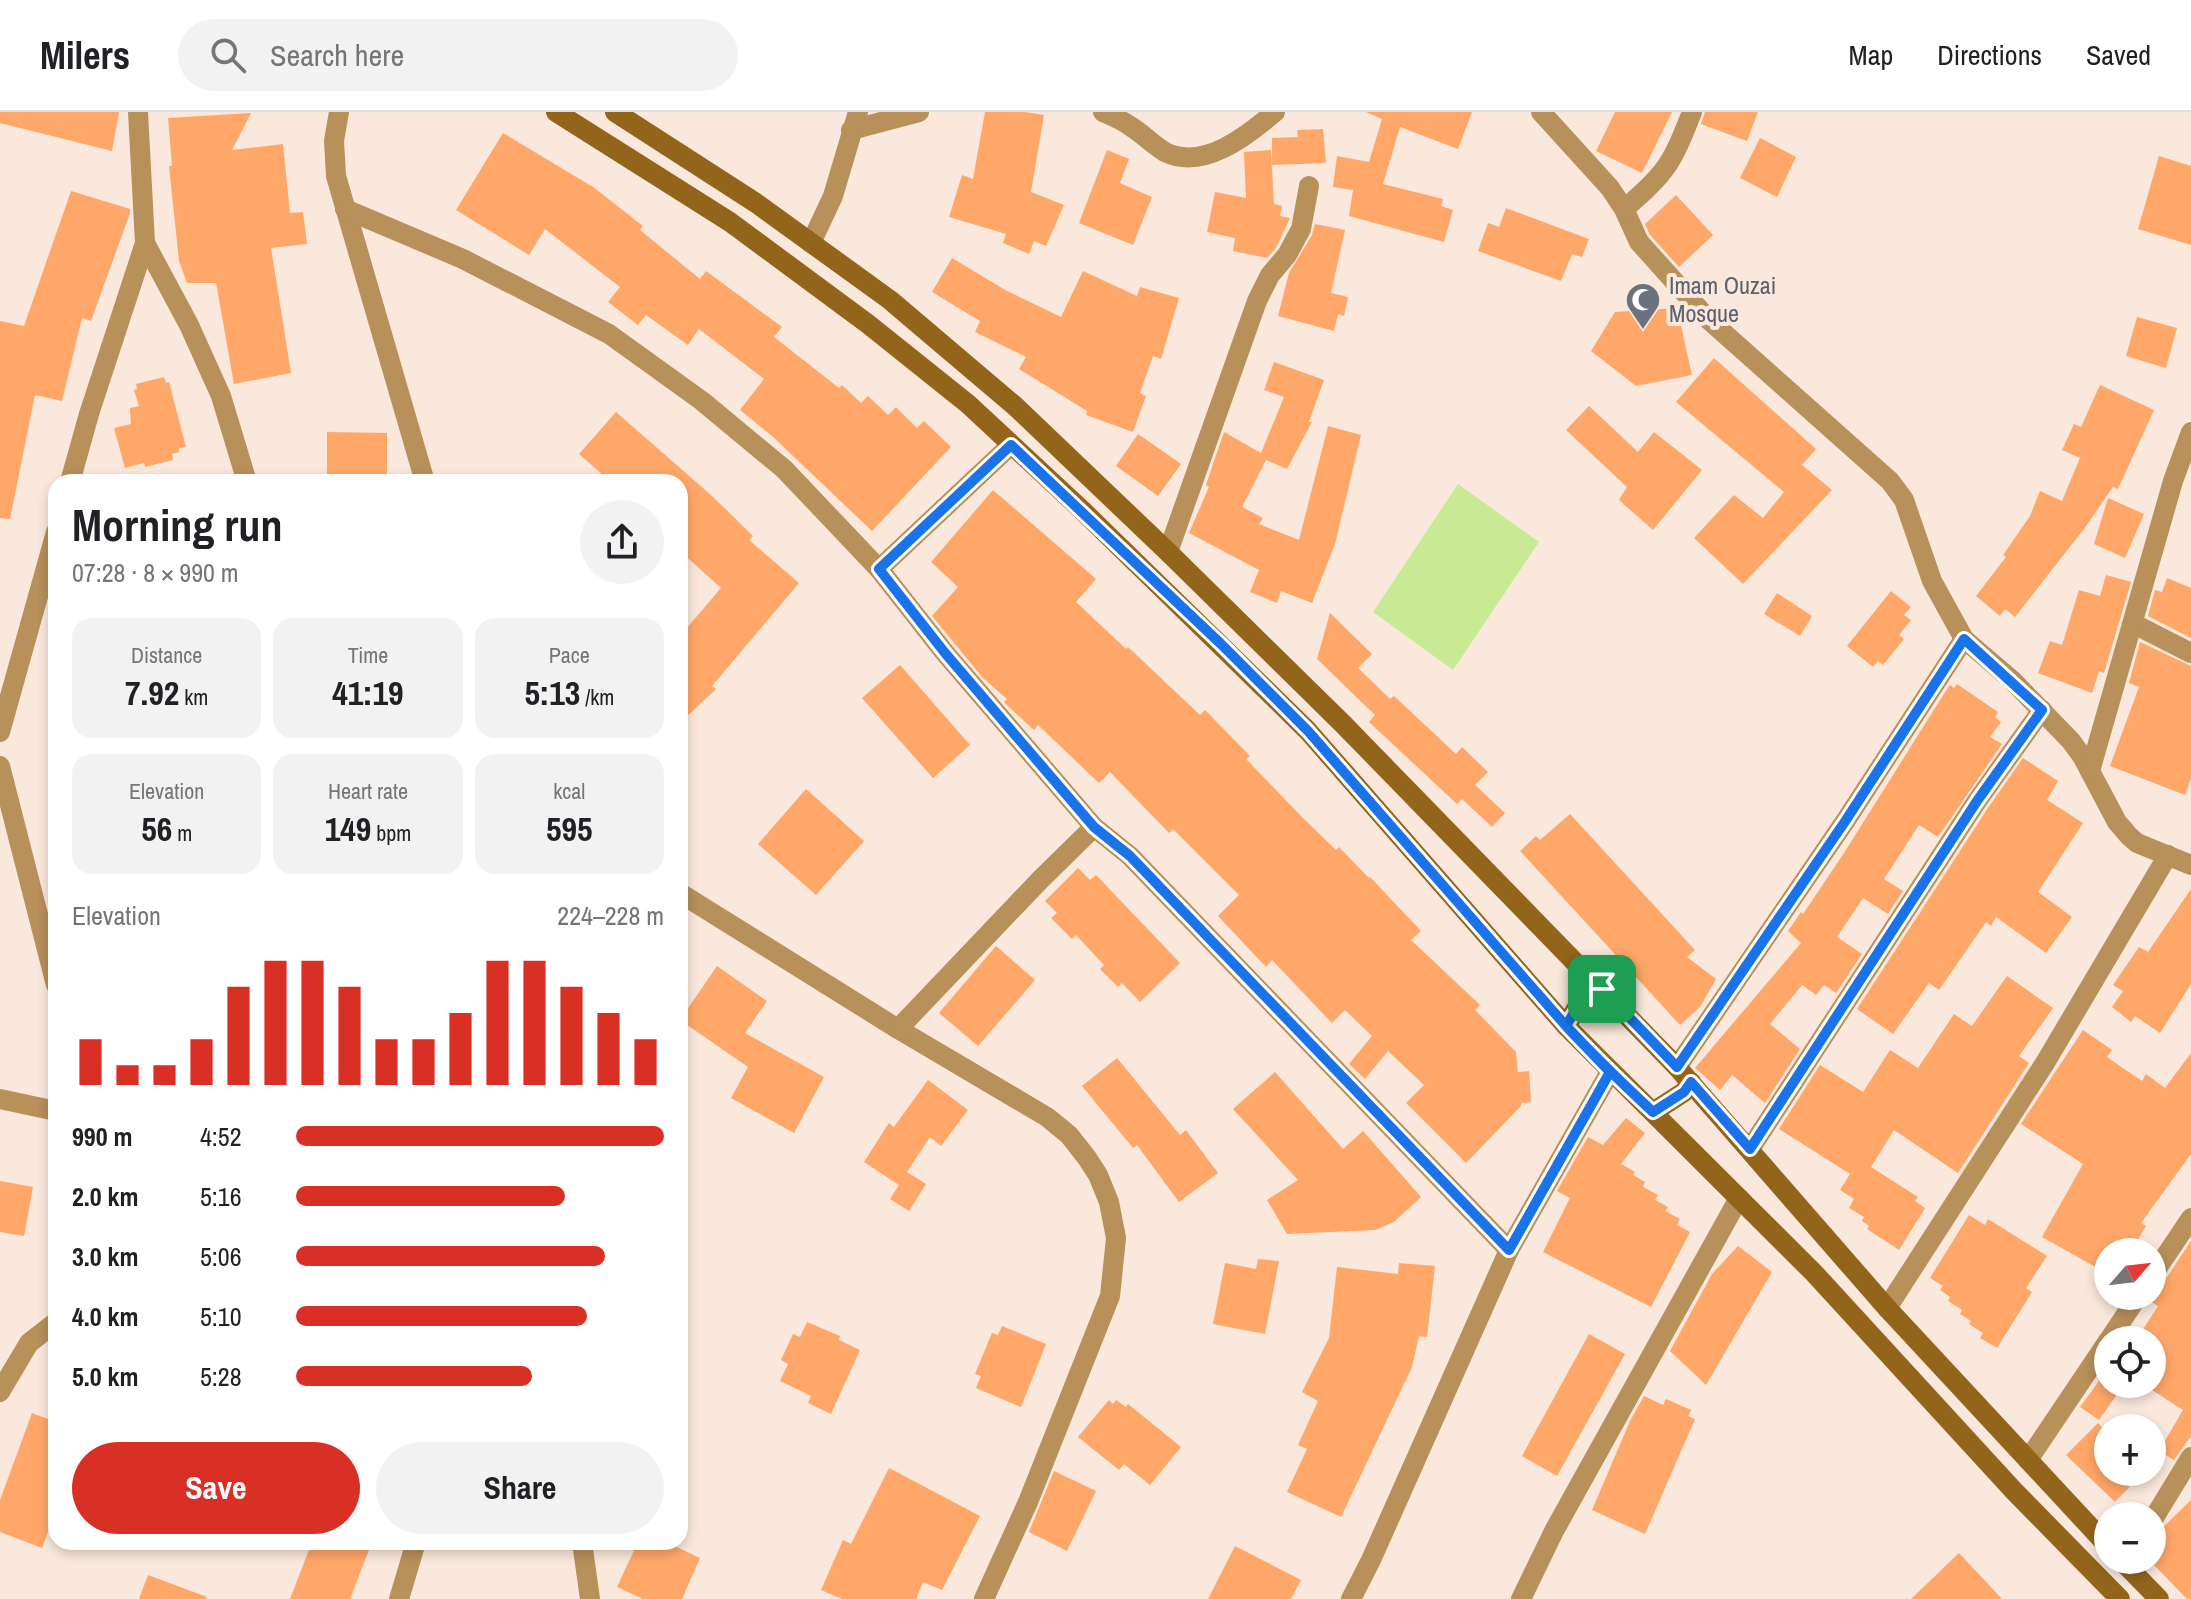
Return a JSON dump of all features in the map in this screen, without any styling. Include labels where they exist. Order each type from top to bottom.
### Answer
[{"type":"main road","points":[[556,112],[743,231],[968,404],[1221,644],[1308,731],[1566,1026],[1814,1273],[2014,1491],[2120,1599]]},
{"type":"main road","points":[[618,113],[756,203],[890,300],[1015,406],[1168,552],[1343,724],[1684,1074],[1887,1308],[2094,1531]]},
{"type":"main road","points":[[1566,1026],[1578,1006],[1602,989]]},
{"type":"main road","points":[[1653,1112],[1684,1092],[1684,1074]]},
{"type":"main road","points":[[2136,1574],[2159,1599]]},
{"type":"street","points":[[72,474],[145,243],[138,112]]},
{"type":"street","points":[[339,112],[334,141],[335,164],[345,209],[423,474]]},
{"type":"street","points":[[836,112],[855,121],[919,112]]},
{"type":"street","points":[[1103,112],[1127,123],[1165,152],[1185,157],[1205,156],[1226,146],[1275,112]]},
{"type":"street","points":[[1541,112],[1610,188],[1639,242],[1709,320],[1890,481],[1904,500],[1932,581],[1964,639],[2042,710],[2071,741],[2117,822],[2129,836],[2137,843],[2191,865]]},
{"type":"street","points":[[1624,209],[1661,178],[1673,160],[1692,112]]},
{"type":"street","points":[[811,243],[833,196],[855,121]]},
{"type":"street","points":[[1168,552],[1257,301],[1270,275],[1287,255],[1301,229],[1309,186]]},
{"type":"street","points":[[345,209],[463,259],[609,334],[702,401],[784,469],[879,569],[945,653],[1094,827],[1130,856],[1509,1250]]},
{"type":"street","points":[[145,243],[189,325],[221,396],[245,474]]},
{"type":"street","points":[[2090,771],[2173,481],[2191,432]]},
{"type":"street","points":[[879,569],[1011,445]]},
{"type":"street","points":[[0,732],[48,561]]},
{"type":"street","points":[[2134,624],[2191,653]]},
{"type":"street","points":[[1684,1074],[1964,639]]},
{"type":"street","points":[[1750,1149],[1977,801],[2042,710]]},
{"type":"street","points":[[0,766],[48,954]]},
{"type":"street","points":[[898,1029],[1094,827]]},
{"type":"street","points":[[1887,1308],[2045,1063],[2168,855]]},
{"type":"street","points":[[688,898],[898,1029],[1047,1117],[1069,1135],[1098,1175],[1109,1202],[1116,1238],[1110,1296],[1028,1502],[984,1599]]},
{"type":"street","points":[[1351,1599],[1509,1250],[1610,1072]]},
{"type":"street","points":[[0,1099],[48,1109]]},
{"type":"street","points":[[1521,1599],[1554,1531],[1739,1198]]},
{"type":"street","points":[[2166,1255],[2191,1218]]},
{"type":"street","points":[[0,1392],[29,1343],[48,1328]]},
{"type":"street","points":[[2028,1460],[2094,1362]]},
{"type":"street","points":[[2164,1502],[2191,1457]]},
{"type":"street","points":[[399,1599],[414,1550]]},
{"type":"street","points":[[583,1550],[590,1599]]},
{"type":"green space","points":[[1458,484],[1539,542],[1453,670],[1373,612]]},
{"type":"building","points":[[0,112],[119,112],[112,151],[0,123]]},
{"type":"building","points":[[985,112],[1044,115],[1031,192],[1064,205],[1046,246],[1034,241],[1029,254],[1003,243],[1006,234],[949,217],[962,175],[973,179]]},
{"type":"building","points":[[1366,112],[1472,112],[1458,149],[1400,127],[1383,184],[1443,199],[1441,206],[1453,210],[1444,242],[1349,216],[1353,190],[1333,187],[1337,156],[1369,162],[1382,119]]},
{"type":"building","points":[[1615,112],[1672,112],[1642,173],[1596,151]]},
{"type":"building","points":[[1705,112],[1758,112],[1747,141],[1701,124]]},
{"type":"building","points":[[251,113],[232,150],[283,144],[290,213],[303,212],[307,244],[271,248],[291,373],[234,384],[216,283],[187,283],[179,261],[169,166],[172,166],[168,118]]},
{"type":"building","points":[[1323,129],[1326,163],[1272,165],[1272,138],[1298,137],[1297,130]]},
{"type":"building","points":[[503,133],[593,187],[643,226],[640,230],[700,279],[706,271],[782,327],[774,337],[839,388],[842,385],[861,403],[868,396],[888,415],[896,407],[917,428],[924,421],[951,447],[872,531],[772,436],[740,410],[764,379],[699,329],[688,345],[646,315],[638,325],[608,302],[620,287],[545,229],[529,255],[456,210]]},
{"type":"building","points":[[1760,138],[1796,157],[1777,197],[1740,178]]},
{"type":"building","points":[[1107,150],[1129,159],[1120,183],[1152,197],[1133,245],[1079,223]]},
{"type":"building","points":[[1271,150],[1274,204],[1282,206],[1280,216],[1290,218],[1276,248],[1267,258],[1233,251],[1235,238],[1207,232],[1215,192],[1246,198],[1244,152]]},
{"type":"building","points":[[2159,156],[2191,166],[2191,245],[2138,229]]},
{"type":"building","points":[[71,191],[130,209],[130,213],[91,321],[82,318],[62,401],[35,395],[10,519],[0,518],[0,321],[24,326]]},
{"type":"building","points":[[1676,195],[1713,235],[1679,267],[1650,235],[1645,224]]},
{"type":"building","points":[[1506,208],[1589,239],[1582,257],[1572,254],[1561,281],[1478,251],[1488,223],[1499,227]]},
{"type":"building","points":[[1315,224],[1345,230],[1331,293],[1348,297],[1344,316],[1338,314],[1334,331],[1278,316],[1289,273],[1312,235]]},
{"type":"building","points":[[952,258],[1007,291],[1061,317],[1083,271],[1137,296],[1140,287],[1179,298],[1161,359],[1153,356],[1140,393],[1146,396],[1133,432],[1086,415],[1087,411],[1019,369],[1026,357],[975,332],[980,321],[932,292]]},
{"type":"building","name":"Imam Ouzai Mosque","points":[[1677,308],[1692,375],[1636,386],[1591,351],[1615,312]]},
{"type":"building","points":[[2137,317],[2177,328],[2166,368],[2126,356]]},
{"type":"building","points":[[1714,358],[1816,449],[1802,465],[1832,490],[1743,584],[1694,538],[1734,495],[1763,518],[1784,492],[1676,402]]},
{"type":"building","points":[[1274,362],[1324,380],[1309,422],[1312,422],[1287,469],[1266,460],[1242,507],[1263,518],[1259,524],[1299,540],[1328,426],[1361,435],[1335,544],[1312,603],[1281,591],[1277,603],[1250,592],[1259,570],[1189,533],[1209,487],[1206,485],[1224,432],[1261,453],[1284,397],[1264,390]]},
{"type":"building","points":[[164,377],[166,383],[169,382],[186,447],[172,454],[173,460],[125,468],[114,428],[131,424],[130,408],[139,406],[134,390],[137,389],[136,384]]},
{"type":"building","points":[[2100,385],[2154,410],[2118,489],[2113,487],[2015,617],[2005,609],[2000,616],[1976,596],[2006,557],[2003,555],[2030,516],[2040,491],[2062,501],[2080,458],[2062,450],[2074,424],[2081,427]]},
{"type":"building","points":[[1589,406],[1638,452],[1654,432],[1702,470],[1653,530],[1619,500],[1627,487],[1566,430]]},
{"type":"building","points":[[616,412],[687,474],[602,474],[579,454]]},
{"type":"building","points":[[327,432],[387,433],[387,474],[327,474]]},
{"type":"building","points":[[1138,434],[1181,464],[1158,496],[1116,466]]},
{"type":"building","points":[[688,475],[753,536],[749,540],[799,583],[712,686],[716,689],[688,715],[688,627],[721,588],[688,558]]},
{"type":"building","points":[[993,490],[1096,579],[1076,602],[1200,715],[1205,710],[1250,756],[1246,759],[1302,817],[1370,877],[1421,931],[1411,940],[1480,1005],[1475,1010],[1516,1052],[1518,1072],[1529,1071],[1531,1102],[1521,1103],[1466,1163],[1406,1103],[1424,1085],[1388,1051],[1365,1079],[1349,1064],[1372,1036],[1345,1010],[1332,1023],[1272,960],[1266,967],[1218,916],[1239,895],[1173,829],[1169,833],[1110,772],[1099,783],[1038,725],[1034,730],[1004,702],[1007,699],[983,678],[932,616],[958,587],[931,562]]},
{"type":"building","points":[[2108,498],[2144,514],[2125,558],[2094,544]]},
{"type":"building","points":[[2106,575],[2131,582],[2104,673],[2099,671],[2092,693],[2038,673],[2050,641],[2062,645],[2079,590],[2100,596]]},
{"type":"building","points":[[2167,578],[2191,588],[2191,638],[2148,616],[2155,590],[2162,592]]},
{"type":"building","points":[[1891,591],[1911,607],[1904,615],[1911,620],[1899,635],[1904,639],[1883,665],[1878,661],[1873,667],[1847,646]]},
{"type":"building","points":[[1777,593],[1812,616],[1800,636],[1764,614]]},
{"type":"building","points":[[1330,613],[1372,654],[1358,668],[1390,699],[1394,696],[1456,754],[1462,747],[1488,772],[1475,785],[1505,813],[1492,827],[1462,799],[1457,804],[1369,722],[1375,715],[1317,659]]},
{"type":"building","points":[[2140,642],[2191,666],[2191,779],[2185,795],[2110,766],[2139,687],[2129,683]]},
{"type":"building","points":[[900,665],[970,745],[933,778],[862,698]]},
{"type":"building","points":[[1957,684],[1998,712],[1995,717],[2001,722],[1990,737],[2002,744],[1938,837],[1919,825],[1884,879],[1903,891],[1888,914],[1863,898],[1837,937],[1862,954],[1836,993],[1824,985],[1816,995],[1802,985],[1770,1024],[1800,1049],[1765,1103],[1732,1075],[1720,1090],[1695,1068],[1801,943],[1788,931],[1844,853],[1947,689]]},
{"type":"building","points":[[2023,758],[2058,781],[2047,800],[2083,823],[2038,892],[2072,917],[2046,953],[1996,917],[1991,926],[1986,922],[1939,990],[1929,983],[1893,1034],[1857,1009]]},
{"type":"building","points":[[806,789],[864,841],[816,895],[758,844]]},
{"type":"building","points":[[1570,814],[1695,950],[1687,957],[1716,979],[1700,1007],[1680,1025],[1520,851],[1536,836],[1540,840]]},
{"type":"building","points":[[1078,868],[1090,880],[1096,875],[1180,963],[1140,1002],[1122,983],[1118,987],[1100,969],[1104,965],[1076,935],[1072,939],[1051,918],[1057,913],[1045,901]]},
{"type":"building","points":[[2191,889],[2191,984],[2160,1033],[2135,1016],[2131,1022],[2112,1007],[2123,991],[2113,985],[2139,947],[2148,952]]},
{"type":"building","points":[[996,946],[1035,980],[978,1046],[939,1013]]},
{"type":"building","points":[[717,966],[767,1001],[745,1033],[824,1077],[794,1133],[731,1098],[748,1067],[688,1026],[688,1008]]},
{"type":"building","points":[[2007,976],[2053,1008],[2019,1056],[2029,1063],[1958,1173],[1894,1130],[1871,1167],[1918,1197],[1915,1201],[1925,1208],[1899,1250],[1867,1229],[1869,1226],[1862,1221],[1864,1217],[1849,1208],[1854,1199],[1840,1190],[1850,1174],[1779,1129],[1820,1065],[1863,1092],[1890,1050],[1918,1068],[1954,1014],[1972,1026]]},
{"type":"building","points":[[2083,1030],[2112,1050],[2107,1057],[2142,1081],[2146,1074],[2165,1088],[2191,1053],[2191,1154],[2141,1223],[2146,1226],[2139,1238],[2094,1238],[2094,1266],[2042,1237],[2083,1164],[2021,1124]]},
{"type":"building","points":[[1117,1058],[1180,1135],[1186,1130],[1218,1173],[1179,1202],[1137,1145],[1133,1148],[1082,1086]]},
{"type":"building","points":[[1275,1072],[1343,1149],[1363,1131],[1421,1197],[1394,1222],[1375,1230],[1287,1234],[1267,1200],[1298,1180],[1233,1109]]},
{"type":"building","points":[[928,1080],[968,1110],[941,1146],[930,1137],[907,1172],[926,1184],[909,1211],[890,1199],[899,1185],[864,1162],[889,1123],[894,1127]]},
{"type":"building","points":[[1626,1118],[1645,1133],[1621,1164],[1645,1182],[1643,1187],[1658,1195],[1655,1200],[1668,1207],[1665,1211],[1680,1219],[1677,1225],[1690,1232],[1651,1307],[1543,1252],[1570,1198],[1557,1191],[1588,1137],[1603,1145]]},
{"type":"building","points":[[0,1181],[33,1187],[24,1236],[0,1232]]},
{"type":"building","points":[[1969,1215],[1985,1225],[1988,1219],[2047,1256],[2026,1288],[2032,1292],[1997,1348],[1980,1338],[1983,1333],[1969,1324],[1971,1321],[1960,1314],[1962,1310],[1948,1301],[1950,1297],[1940,1290],[1943,1286],[1930,1278]]},
{"type":"building","points":[[2191,1241],[2191,1436],[2174,1460],[2166,1455],[2166,1439],[2183,1410],[2164,1398],[2166,1326],[2145,1326],[2155,1310],[2166,1310],[2166,1278]]},
{"type":"building","points":[[1738,1246],[1772,1272],[1706,1385],[1670,1351],[1712,1274]]},
{"type":"building","points":[[1258,1259],[1279,1261],[1265,1334],[1213,1324],[1225,1263],[1256,1269]]},
{"type":"building","points":[[1399,1263],[1435,1266],[1427,1337],[1419,1336],[1412,1367],[1341,1517],[1287,1492],[1307,1449],[1298,1445],[1318,1401],[1302,1392],[1329,1338],[1337,1267],[1398,1274]]},
{"type":"building","points":[[807,1322],[840,1336],[839,1340],[860,1350],[831,1414],[808,1403],[811,1396],[780,1381],[788,1364],[781,1360],[793,1334],[800,1337]]},
{"type":"building","points":[[1002,1326],[1046,1344],[1021,1407],[976,1388],[981,1376],[975,1374],[992,1333],[998,1335]]},
{"type":"building","points":[[1589,1334],[1625,1354],[1557,1476],[1522,1456]]},
{"type":"building","points":[[2094,1388],[2094,1398],[2114,1398],[2103,1414],[2094,1414],[2094,1417],[2080,1407]]},
{"type":"building","points":[[1644,1396],[1663,1405],[1666,1399],[1691,1410],[1688,1416],[1695,1419],[1645,1534],[1592,1510]]},
{"type":"building","points":[[1109,1400],[1113,1404],[1116,1400],[1126,1407],[1128,1404],[1181,1447],[1150,1485],[1124,1464],[1119,1470],[1078,1437]]},
{"type":"building","points":[[32,1413],[48,1419],[48,1532],[42,1548],[0,1532],[0,1500]]},
{"type":"building","points":[[2094,1427],[2094,1482],[2066,1455]]},
{"type":"building","points":[[889,1468],[980,1516],[942,1590],[923,1582],[916,1599],[842,1599],[821,1590],[843,1540],[851,1544]]},
{"type":"building","points":[[1054,1471],[1096,1491],[1067,1551],[1029,1532]]},
{"type":"building","points":[[2098,1486],[2130,1486],[2115,1502]]},
{"type":"building","points":[[2191,1500],[2191,1599],[2187,1599],[2163,1574],[2166,1574],[2166,1524]]},
{"type":"building","points":[[1235,1546],[1301,1580],[1291,1599],[1208,1599]]},
{"type":"building","points":[[309,1550],[369,1550],[350,1599],[290,1599]]},
{"type":"building","points":[[634,1550],[683,1550],[700,1558],[682,1599],[643,1599],[617,1587]]},
{"type":"building","points":[[1959,1553],[2002,1599],[1911,1599]]},
{"type":"building","points":[[148,1575],[207,1597],[139,1599]]},
{"type":"place","name":"Imam Ouzai Mosque","points":[[1643,331]]},
{"type":"route","points":[[1602,989],[1578,1006],[1566,1026],[1610,1072],[1509,1250],[1130,856],[1094,827],[945,653],[879,569],[1011,445],[1082,510],[1308,731],[1566,1026],[1586,1047],[1610,1072],[1653,1112],[1665,1107],[1691,1082],[1750,1149],[1977,801],[2042,710],[1964,639],[1846,820],[1677,1067],[1602,989]]}]
